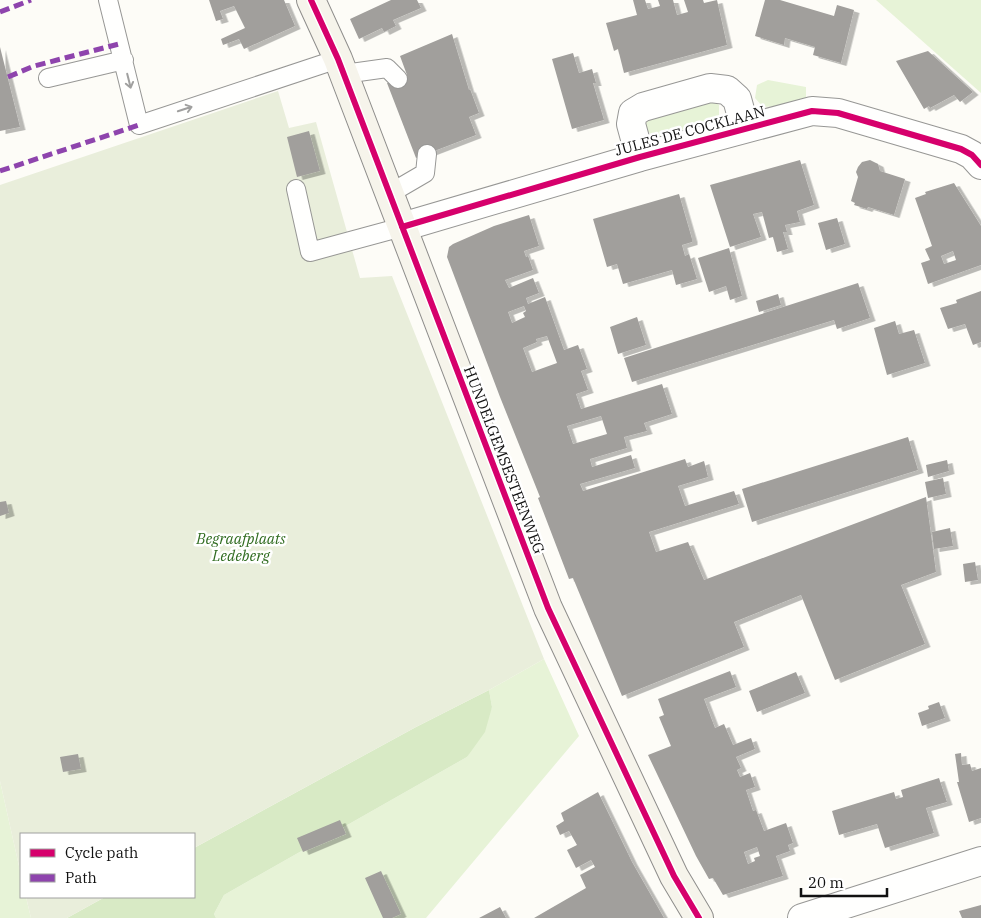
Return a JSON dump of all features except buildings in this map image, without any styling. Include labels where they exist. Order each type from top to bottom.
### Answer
[{"type":"main road","name":"HUNDELGEMSESTEENWEG","points":[[311,0],[341,66],[548,608],[674,876],[699,918]]},
{"type":"street","name":"JULES DE COCKLAAN","points":[[640,157],[630,124],[633,113],[643,107],[710,88],[727,90],[737,99],[745,128]]},
{"type":"street","name":"JULES DE COCKLAAN","points":[[402,227],[640,157],[812,111],[832,112],[961,149],[972,155],[981,165]]},
{"type":"street","points":[[802,918],[981,861]]},
{"type":"lane","points":[[108,0],[139,125],[341,66],[387,68],[398,79]]},
{"type":"lane","points":[[48,78],[124,60]]},
{"type":"lane","points":[[389,194],[425,173],[427,154]]},
{"type":"lane","points":[[296,189],[310,252],[402,227]]},
{"type":"green space","points":[[876,0],[981,0],[981,93]]},
{"type":"green space","points":[[768,80],[806,87],[806,98],[780,106],[763,107],[755,98],[757,85]]},
{"type":"green space","name":"Begraafplaats Ledeberg","points":[[278,91],[289,128],[316,122],[360,278],[392,276],[544,659],[195,847],[195,833],[20,833],[20,871],[0,781],[0,185]]},
{"type":"green space","points":[[706,96],[719,105],[719,120],[712,124],[658,139],[647,131],[646,123],[652,111]]},
{"type":"green space","points":[[544,659],[579,736],[426,918],[216,918],[214,914],[224,895],[467,757],[492,707],[489,690]]},
{"type":"green space","points":[[489,690],[492,707],[485,732],[467,757],[224,895],[214,914],[216,918],[67,918],[103,898],[195,898],[195,847],[416,727]]},
{"type":"green space","points":[[0,781],[20,871],[20,898],[26,898],[31,918],[0,918]]},
{"type":"green space","points":[[26,898],[103,898],[67,918],[31,918]]},
{"type":"marked path","points":[[0,12],[31,0]]},
{"type":"marked path","points":[[8,77],[34,66],[119,44]]},
{"type":"marked path","points":[[0,171],[139,125]]},
{"type":"cycle path","points":[[311,0],[338,59],[548,608],[674,876],[699,918]]},
{"type":"cycle path","points":[[402,227],[640,157],[812,111],[838,113],[961,149],[972,155],[981,165]]}]
